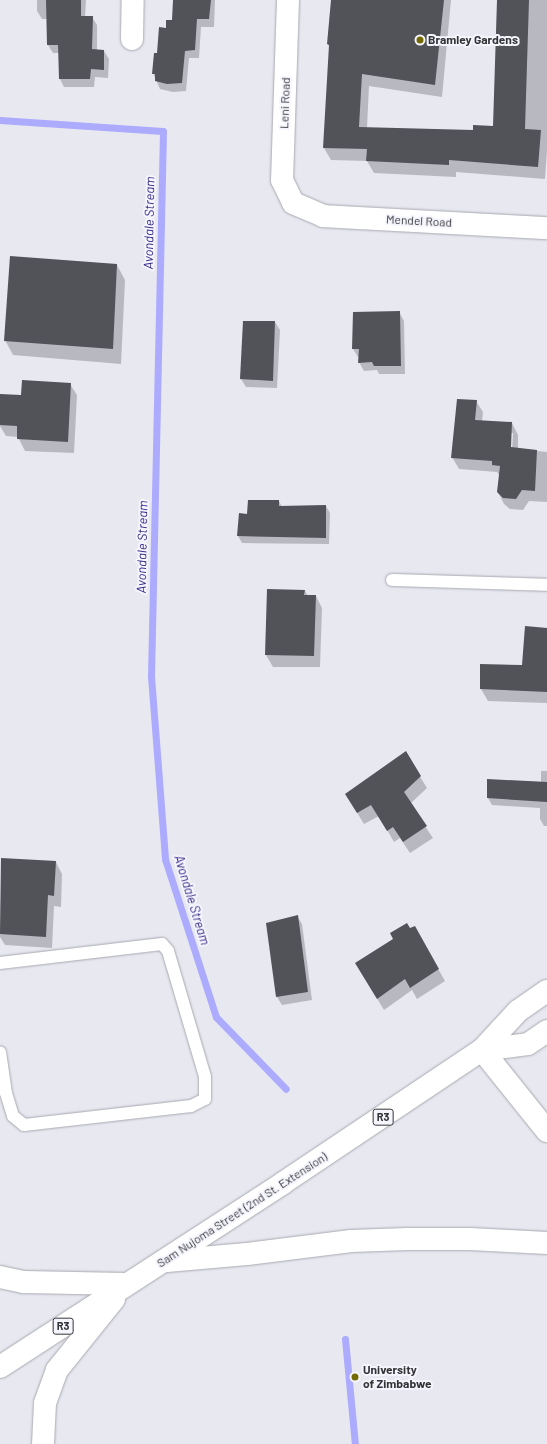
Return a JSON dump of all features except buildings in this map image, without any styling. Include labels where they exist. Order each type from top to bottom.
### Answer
[{"type":"main road","points":[[132,39],[133,0]]},
{"type":"main road","name":"Leni Road","points":[[288,0],[282,180],[293,203]]},
{"type":"main road","name":"Mendel Road","points":[[293,203],[323,216],[547,228]]},
{"type":"main road","name":"Sam Nujoma Street (2nd St. Extension)","points":[[0,1367],[126,1284],[164,1261],[482,1050],[518,1011],[547,991]]},
{"type":"main road","name":"Sam Nujoma Street (2nd St. Extension)","points":[[482,1050],[528,1044],[547,1031]]},
{"type":"main road","points":[[482,1050],[547,1131]]},
{"type":"main road","points":[[164,1261],[247,1254],[358,1241],[407,1238],[470,1239],[547,1243]]},
{"type":"main road","points":[[0,1276],[24,1282],[126,1284]]},
{"type":"main road","points":[[43,1444],[45,1403],[57,1370],[126,1284]]},
{"type":"lane","points":[[392,580],[547,585]]},
{"type":"lane","points":[[0,963],[162,944],[168,951],[205,1077],[205,1099],[191,1106],[24,1125],[13,1116],[6,1093],[0,1052]]},
{"type":"waterway","name":"Avondale Stream","points":[[0,120],[163,131],[151,676],[165,859],[216,1017],[286,1089]]},
{"type":"waterway","name":"Avondale Stream","points":[[345,1339],[355,1444]]},
{"type":"place","name":"Bramley Gardens","points":[[420,40]]},
{"type":"place","name":"University of Zimbabwe","points":[[355,1377]]}]
